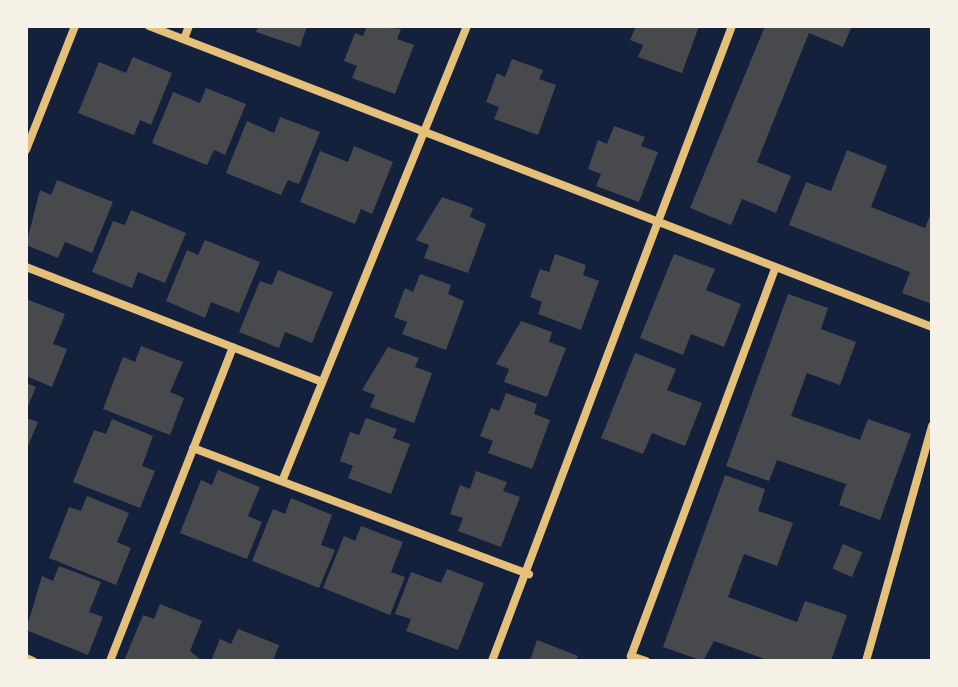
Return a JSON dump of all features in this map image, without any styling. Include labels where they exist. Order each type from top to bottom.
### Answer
[{"type":"street","points":[[26,150],[75,26]]},
{"type":"street","points":[[149,26],[656,225],[932,327]]},
{"type":"street","points":[[184,39],[189,26]]},
{"type":"street","points":[[283,479],[318,380],[467,26]]},
{"type":"street","points":[[492,661],[529,574],[732,26]]},
{"type":"street","points":[[26,267],[318,380]]},
{"type":"street","points":[[646,661],[631,656],[775,269]]},
{"type":"street","points":[[110,661],[233,347]]},
{"type":"street","points":[[866,661],[932,426]]},
{"type":"street","points":[[193,448],[283,479],[529,574]]},
{"type":"street","points":[[26,658],[33,661]]},
{"type":"building","points":[[258,26],[307,26],[300,47],[256,32]]},
{"type":"building","points":[[367,26],[401,29],[397,39],[414,45],[395,94],[352,78],[357,66],[344,61],[355,33],[363,36]]},
{"type":"building","points":[[636,26],[699,26],[682,73],[638,57],[643,45],[630,40]]},
{"type":"building","points":[[765,26],[852,26],[843,47],[809,33],[757,162],[791,176],[776,213],[742,199],[731,225],[690,208]]},
{"type":"building","points":[[133,57],[172,73],[151,125],[140,120],[134,135],[78,113],[99,62],[126,73]]},
{"type":"building","points":[[512,59],[543,70],[539,79],[556,85],[538,135],[494,119],[499,107],[486,102],[497,73],[505,77]]},
{"type":"building","points":[[206,88],[246,104],[225,155],[214,150],[207,165],[152,143],[173,92],[200,103]]},
{"type":"building","points":[[280,117],[320,132],[299,184],[288,180],[281,195],[226,173],[247,121],[274,133]]},
{"type":"building","points":[[614,126],[645,137],[641,146],[658,152],[639,202],[596,186],[601,174],[588,169],[598,140],[607,144]]},
{"type":"building","points":[[354,146],[393,162],[372,214],[361,209],[355,224],[300,202],[320,151],[348,162]]},
{"type":"building","points":[[847,150],[887,166],[871,207],[925,228],[932,210],[932,304],[902,293],[910,272],[789,225],[806,182],[831,191]]},
{"type":"building","points":[[57,180],[113,202],[92,253],[65,242],[58,258],[26,245],[40,190],[51,195]]},
{"type":"building","points":[[442,197],[473,208],[470,217],[486,224],[468,273],[424,258],[429,245],[416,240]]},
{"type":"building","points":[[131,210],[186,233],[165,283],[138,272],[132,288],[92,272],[113,221],[125,225]]},
{"type":"building","points":[[205,240],[260,262],[239,313],[211,302],[205,318],[166,301],[187,250],[198,255]]},
{"type":"building","points":[[555,254],[586,265],[583,275],[599,281],[581,330],[538,314],[542,302],[530,297],[540,269],[549,272]]},
{"type":"building","points":[[674,254],[715,269],[706,290],[741,304],[724,347],[691,334],[683,355],[640,338]]},
{"type":"building","points":[[278,270],[333,292],[312,343],[285,332],[279,348],[239,332],[260,281],[272,285]]},
{"type":"building","points":[[420,274],[451,285],[448,294],[464,301],[446,350],[402,334],[407,322],[394,317],[405,288],[413,292]]},
{"type":"building","points":[[788,294],[828,308],[821,329],[856,342],[840,385],[807,373],[791,416],[860,440],[868,419],[911,434],[880,520],[839,505],[846,484],[777,460],[769,481],[726,466]]},
{"type":"building","points":[[26,299],[65,314],[53,344],[67,349],[52,387],[26,376]]},
{"type":"building","points":[[521,321],[552,332],[549,342],[566,348],[547,397],[504,382],[509,369],[496,364]]},
{"type":"building","points":[[141,346],[183,362],[170,392],[184,398],[170,435],[103,409],[123,357],[135,362]]},
{"type":"building","points":[[388,347],[419,358],[415,367],[432,373],[414,423],[370,407],[375,395],[362,390]]},
{"type":"building","points":[[635,353],[676,369],[667,390],[702,403],[685,446],[652,433],[643,454],[601,438]]},
{"type":"building","points":[[26,383],[36,387],[26,411]]},
{"type":"building","points":[[506,393],[537,404],[534,414],[550,420],[532,469],[488,453],[493,441],[480,436],[491,408],[499,411]]},
{"type":"building","points":[[26,418],[38,422],[26,451]]},
{"type":"building","points":[[366,418],[397,429],[393,438],[410,444],[391,494],[348,478],[353,466],[340,461],[350,432],[359,435]]},
{"type":"building","points":[[112,419],[153,436],[142,466],[155,471],[140,508],[73,482],[94,430],[106,434]]},
{"type":"building","points":[[218,470],[260,487],[248,516],[262,522],[247,559],[180,533],[201,480],[212,485]]},
{"type":"building","points":[[476,471],[507,482],[503,491],[520,497],[501,547],[458,531],[463,518],[450,514],[460,485],[470,489]]},
{"type":"building","points":[[725,475],[765,489],[758,511],[793,523],[777,566],[744,554],[728,597],[797,622],[805,601],[847,615],[831,661],[770,661],[714,641],[703,661],[663,647]]},
{"type":"building","points":[[87,496],[129,513],[117,542],[131,548],[116,585],[49,558],[69,507],[81,511]]},
{"type":"building","points":[[291,498],[332,515],[321,545],[335,550],[319,588],[252,561],[273,509],[285,514]]},
{"type":"building","points":[[361,526],[403,542],[391,572],[405,577],[390,615],[323,588],[344,536],[355,541]]},
{"type":"building","points":[[843,544],[862,552],[852,577],[832,569]]},
{"type":"building","points":[[59,566],[101,582],[89,612],[103,617],[88,655],[26,630],[42,576],[53,581]]},
{"type":"building","points":[[447,569],[484,583],[458,650],[406,631],[411,619],[395,614],[411,572],[441,583]]},
{"type":"building","points":[[160,604],[202,621],[190,651],[202,661],[124,661],[143,615],[154,619]]},
{"type":"building","points":[[238,629],[279,645],[273,661],[211,661],[220,639],[231,644]]},
{"type":"building","points":[[537,640],[578,656],[576,661],[530,661]]}]
